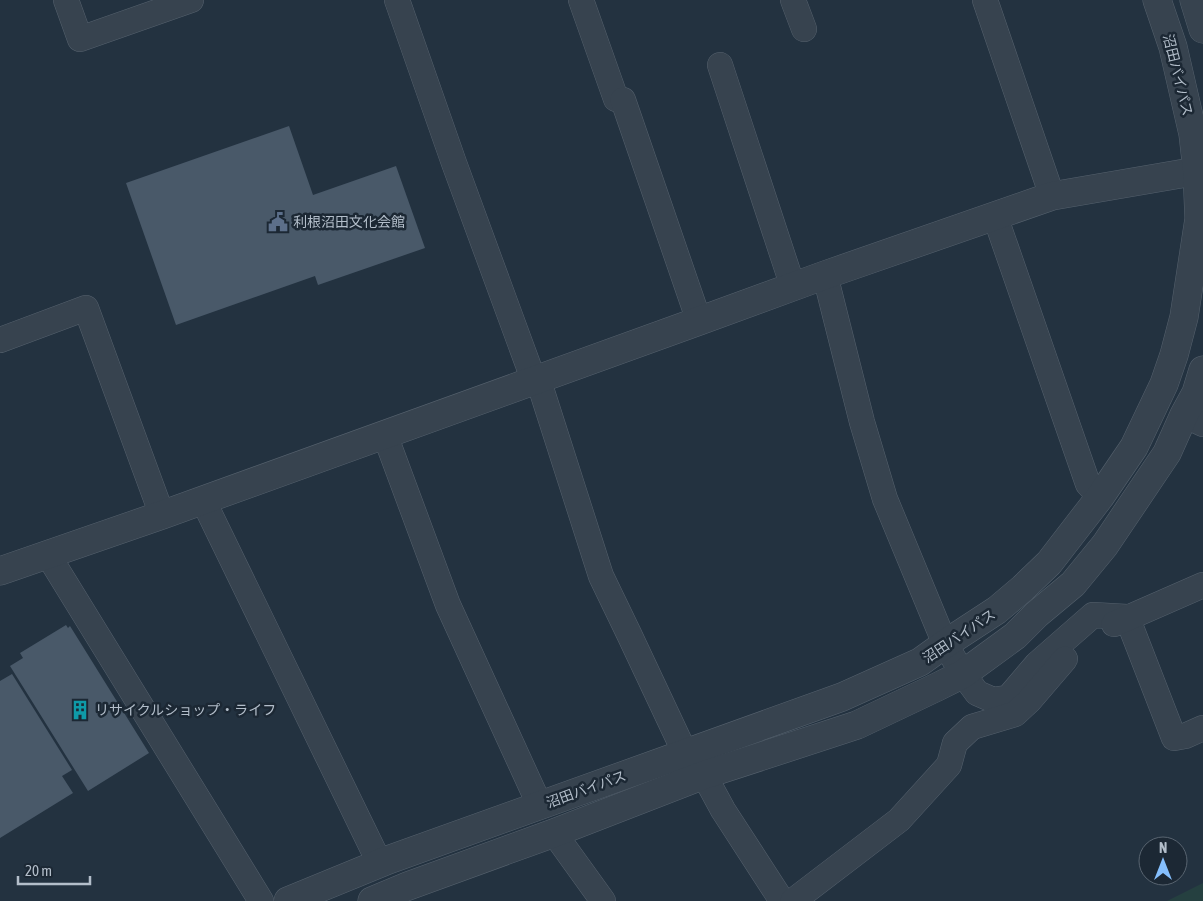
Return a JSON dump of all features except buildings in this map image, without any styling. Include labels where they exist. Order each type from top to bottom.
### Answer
[{"type":"street","points":[[66,0],[80,39],[191,0]]},
{"type":"street","points":[[397,0],[458,172],[536,380],[601,576],[685,753]]},
{"type":"street","points":[[580,0],[620,100],[699,322]]},
{"type":"street","points":[[793,0],[804,29]]},
{"type":"street","points":[[985,0],[1052,196]]},
{"type":"street","name":"沼田バイパス","points":[[288,901],[380,864],[842,697],[920,662],[997,610],[1049,563],[1100,496],[1134,447],[1164,384],[1174,356],[1189,294],[1199,219],[1200,170],[1173,47],[1157,0]]},
{"type":"street","points":[[1194,0],[1203,29]]},
{"type":"street","points":[[720,65],[793,287]]},
{"type":"street","points":[[1,570],[162,515],[825,275],[1052,196],[1200,170]]},
{"type":"street","points":[[995,216],[1088,484],[1100,496]]},
{"type":"street","points":[[825,275],[862,422],[885,499],[945,644],[977,693],[993,700],[1008,698],[1037,664],[1093,615],[1127,617]]},
{"type":"street","points":[[0,340],[86,308],[162,515]]},
{"type":"street","name":"沼田バイパス","points":[[372,901],[413,894],[554,833],[704,775],[857,725],[963,674],[1015,636],[1037,614],[1073,584],[1105,544],[1167,453],[1194,420],[1196,393],[1203,370]]},
{"type":"street","points":[[385,435],[448,605],[540,806]]},
{"type":"street","points":[[203,500],[380,864]]},
{"type":"street","points":[[48,554],[261,901]]},
{"type":"street","points":[[794,901],[899,820],[948,765],[955,743],[972,727],[1015,714],[1029,701],[1062,661],[1096,632],[1203,585]]},
{"type":"street","points":[[1127,617],[1174,738],[1185,736],[1203,728]]},
{"type":"street","points":[[704,775],[723,810],[782,901]]},
{"type":"street","points":[[554,833],[603,901]]},
{"type":"green space","points":[[1203,883],[1203,901],[1167,901]]},
{"type":"place","name":"利根沼田文化会館","points":[[278,222]]},
{"type":"place","name":"リサイクルショップ・ライフ","points":[[80,710]]}]
